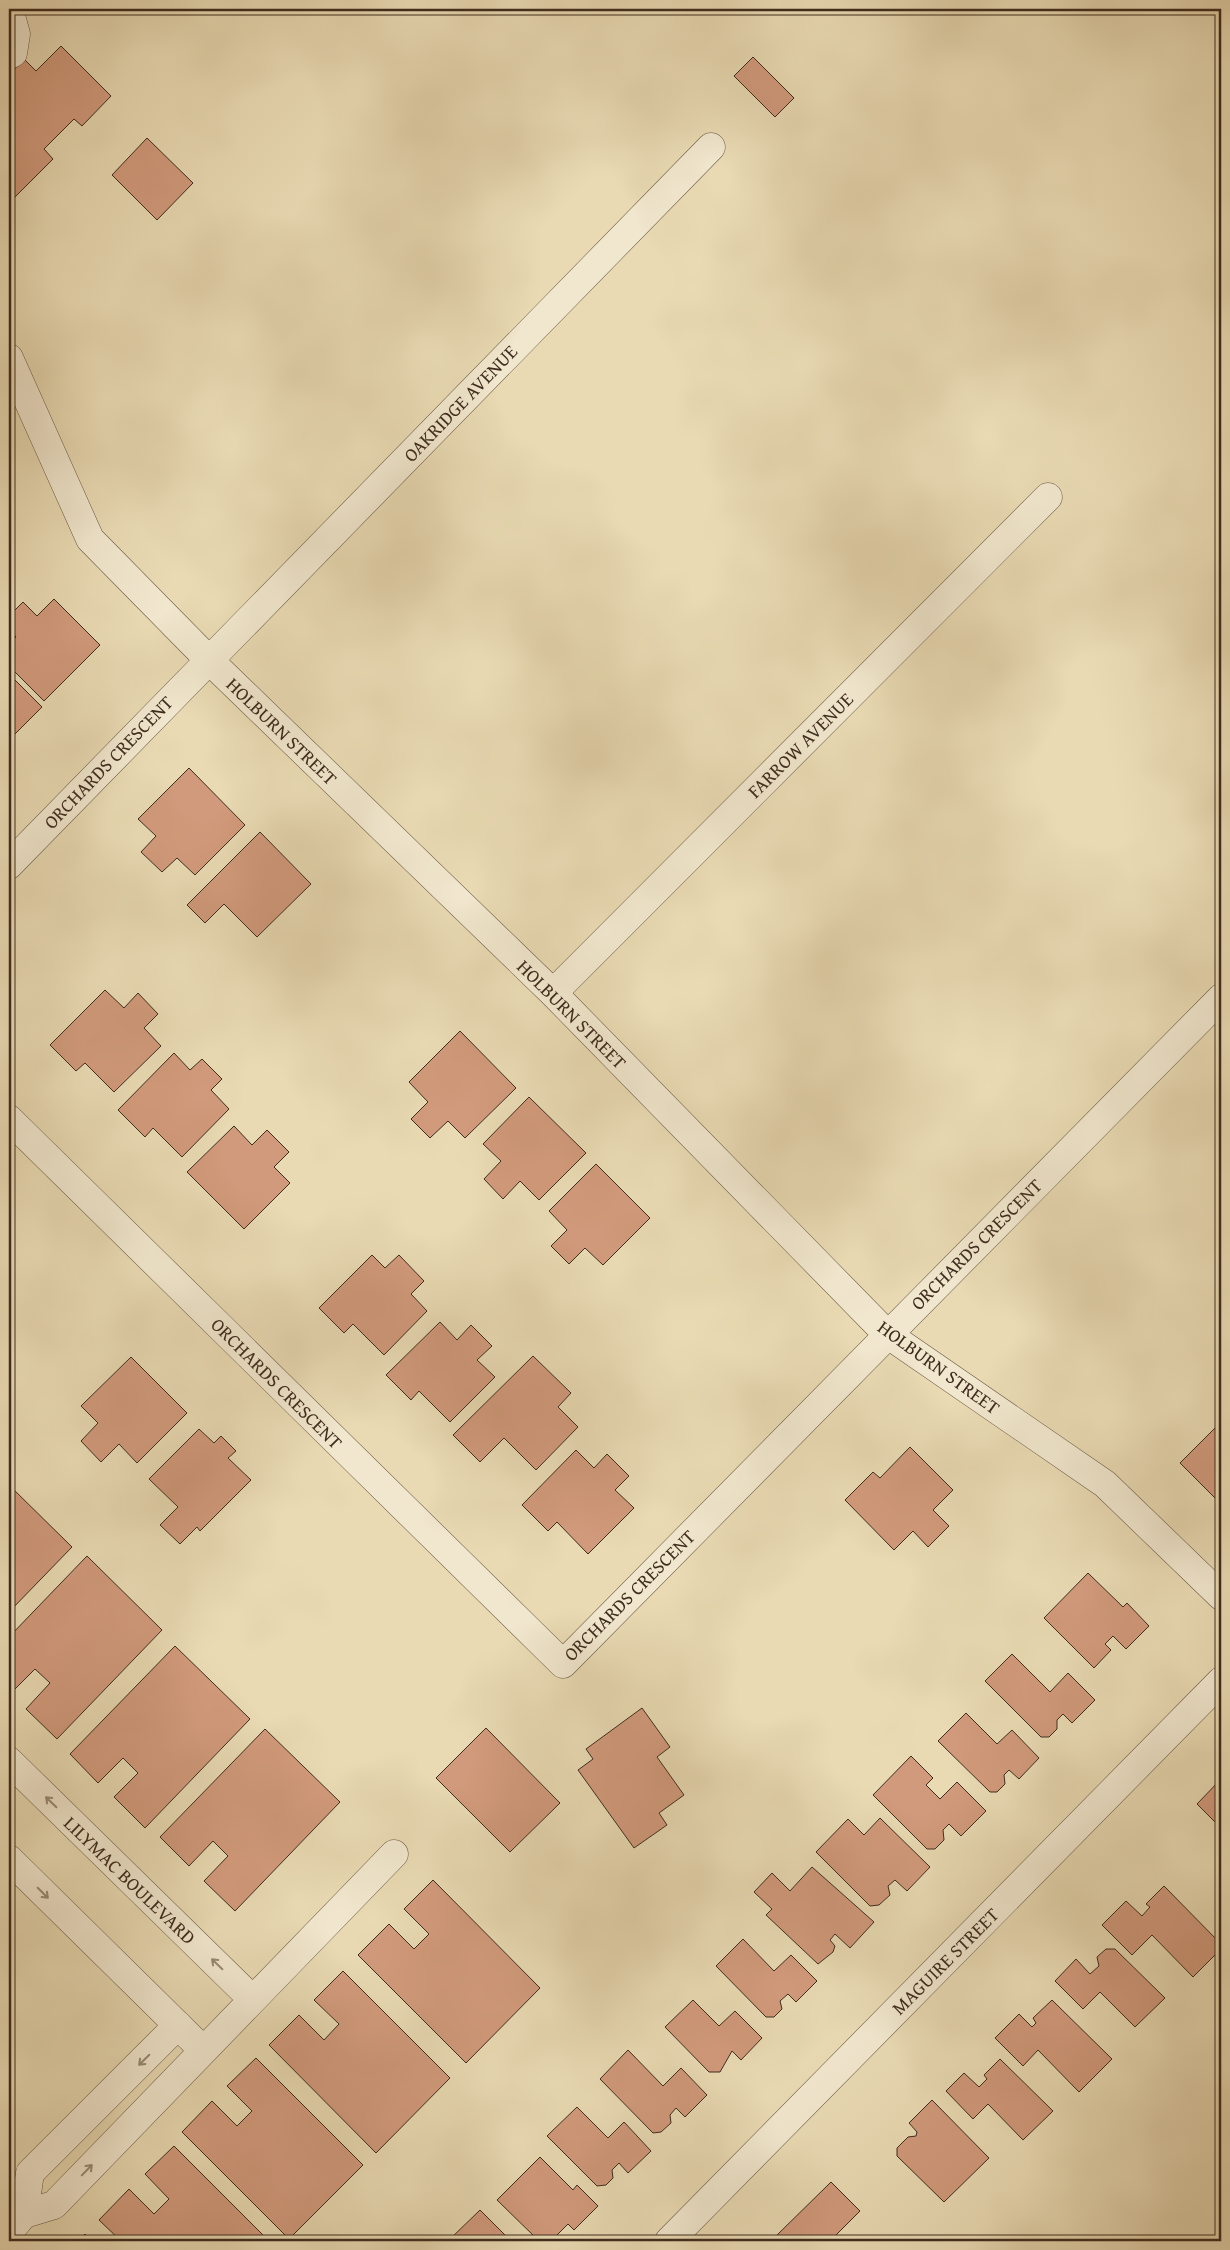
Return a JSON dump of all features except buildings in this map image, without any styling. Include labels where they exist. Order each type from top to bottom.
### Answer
[{"type":"street","points":[[9,9],[16,34],[13,53],[9,55]]},
{"type":"street","name":"OAKRIDGE AVENUE","points":[[208,660],[711,147]]},
{"type":"street","name":"HOLBURN STREET","points":[[9,358],[90,539],[208,660],[553,993],[887,1334],[1105,1484],[1221,1596]]},
{"type":"street","name":"FARROW AVENUE","points":[[553,993],[1048,497]]},
{"type":"street","name":"ORCHARDS CRESCENT","points":[[9,864],[208,660]]},
{"type":"street","name":"ORCHARDS CRESCENT","points":[[9,1119],[563,1664],[1221,998]]},
{"type":"street","name":"MAGUIRE STREET","points":[[674,2240],[1221,1680]]},
{"type":"street","name":"LILYMAC BOULEVARD","points":[[9,1761],[252,1998]]},
{"type":"street","points":[[16,2223],[54,2205],[202,2049],[394,1854]]},
{"type":"street","points":[[9,1859],[202,2049]]},
{"type":"street","points":[[16,2223],[30,2173],[178,2025]]}]
